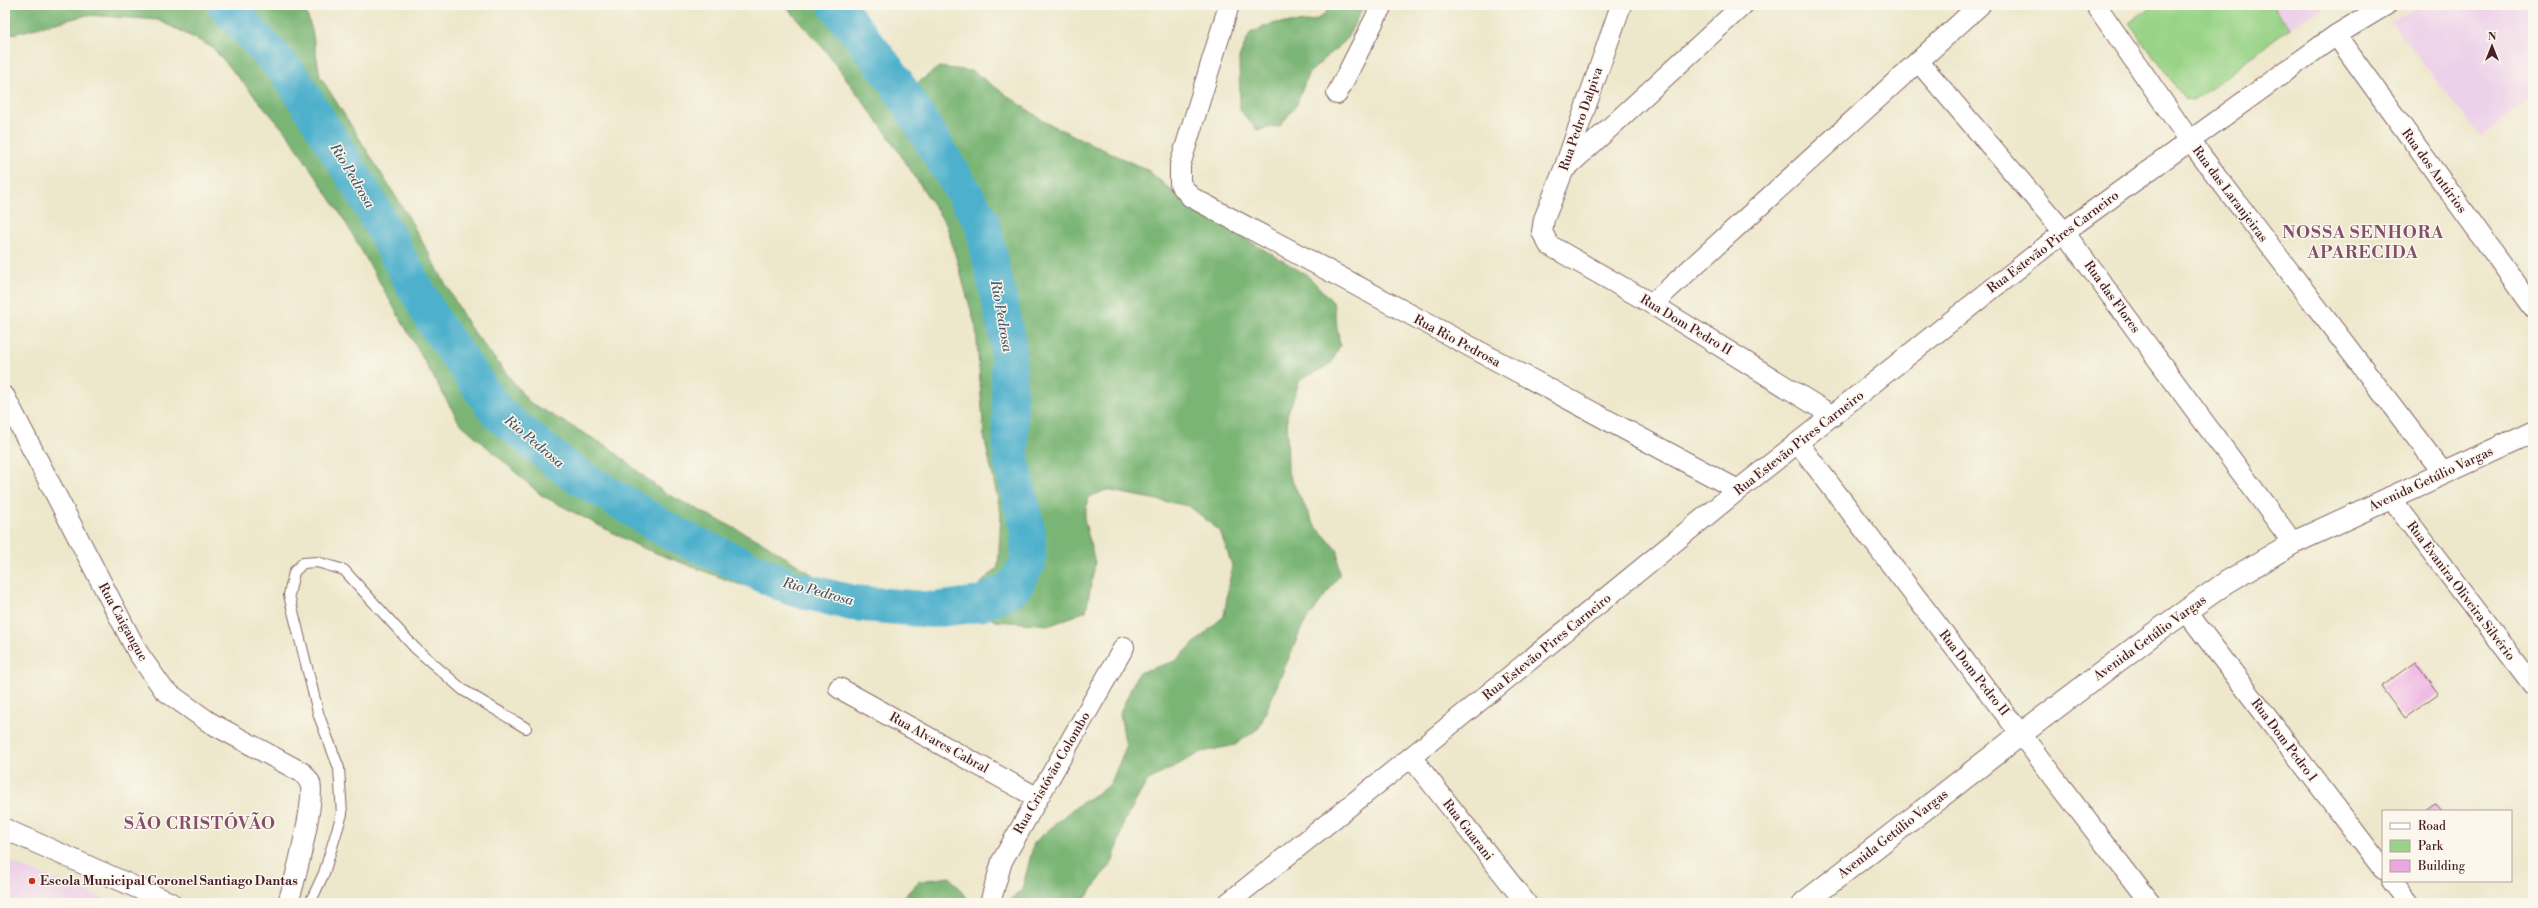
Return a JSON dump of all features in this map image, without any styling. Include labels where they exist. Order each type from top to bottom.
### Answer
[{"type":"street","name":"Rua Rio Pedrosa","points":[[1229,5],[1180,165],[1180,184],[1191,197],[1312,264],[1738,490]]},
{"type":"street","points":[[1338,94],[1382,5]]},
{"type":"street","name":"Rua Pedro Dalpiva","points":[[1542,232],[1544,219],[1564,169],[1621,5]]},
{"type":"street","points":[[1564,169],[1743,5]]},
{"type":"street","points":[[1652,304],[1980,5]]},
{"type":"street","name":"Rua das Laranjeiras","points":[[2096,5],[2190,141],[2444,474]]},
{"type":"street","name":"Rua Estevão Pires Carneiro","points":[[1228,903],[1411,757],[1738,490],[2064,232],[2336,35],[2386,5]]},
{"type":"street","name":"Rua dos Antúrios","points":[[2336,35],[2533,307]]},
{"type":"street","name":"Rua das Flores","points":[[1918,61],[2064,232],[2294,543]]},
{"type":"street","name":"Rua Dom Pedro II","points":[[1542,232],[1549,245],[1652,304],[1833,416]]},
{"type":"street","name":"Rua Caigangue","points":[[5,397],[138,653],[164,690],[209,722],[303,773],[310,783],[310,804],[296,881],[288,903]]},
{"type":"street","name":"Avenida Getúlio Vargas","points":[[1804,903],[2022,734],[2227,582],[2294,543],[2390,497],[2444,474],[2533,432]]},
{"type":"street","name":"Rua Dom Pedro II","points":[[1798,443],[2150,903]]},
{"type":"street","name":"Rua Evanira Oliveira Silvério","points":[[2390,497],[2533,685]]},
{"type":"street","name":"Rua Dom Pedro I","points":[[2186,612],[2382,868]]},
{"type":"street","name":"Rua Cristóvão Colombo","points":[[990,903],[1002,861],[1124,647]]},
{"type":"street","name":"Rua Alvares Cabral","points":[[839,688],[1038,798]]},
{"type":"street","name":"Rua Guarani","points":[[1411,757],[1526,903]]},
{"type":"street","points":[[5,830],[171,903]]},
{"type":"street","points":[[2393,882],[2409,903]]},
{"type":"lane","points":[[310,903],[324,874],[342,814],[339,768],[319,716],[289,595],[294,572],[304,563],[316,562],[344,570],[415,648],[463,690],[526,728]]},
{"type":"shaded area","points":[[2272,5],[2329,5],[2290,28]]},
{"type":"shaded area","points":[[2423,5],[2533,5],[2533,95],[2481,137],[2390,21]]},
{"type":"shaded area","name":"Escola Municipal Coronel Santiago Dantas","points":[[5,860],[115,903],[5,903]]},
{"type":"green space","points":[[5,5],[304,5],[312,30],[320,76],[408,216],[469,326],[529,402],[610,448],[663,492],[764,543],[813,575],[819,588],[798,597],[738,584],[640,547],[541,495],[459,422],[343,218],[289,136],[212,47],[158,20],[87,15],[5,36]]},
{"type":"green space","points":[[785,5],[856,5],[878,37],[902,79],[916,84],[939,67],[972,71],[1047,123],[1149,171],[1188,205],[1307,275],[1333,302],[1340,345],[1331,364],[1300,380],[1287,415],[1288,473],[1313,523],[1338,551],[1339,576],[1302,627],[1259,728],[1235,745],[1202,752],[1147,781],[1124,822],[1113,861],[1082,903],[1006,903],[1022,890],[1034,843],[1071,810],[1110,785],[1126,747],[1120,713],[1138,673],[1175,661],[1224,616],[1232,565],[1220,531],[1189,506],[1106,490],[1089,497],[1084,518],[1095,563],[1086,611],[1051,625],[996,621],[975,611],[973,591],[998,567],[1001,514],[984,436],[976,328],[947,226],[887,134],[824,49]]},
{"type":"green space","points":[[1330,5],[1364,5],[1346,40],[1308,74],[1297,104],[1280,126],[1257,130],[1240,110],[1239,58],[1250,33],[1277,23],[1300,23],[1314,20],[1321,17]]},
{"type":"green space","points":[[2153,5],[2272,5],[2290,28],[2193,101],[2186,100],[2129,23]]},
{"type":"green space","points":[[950,877],[970,903],[898,903],[919,881]]},
{"type":"building","points":[[2416,662],[2439,693],[2404,718],[2381,687]]},
{"type":"building","points":[[2435,803],[2441,810],[2425,810]]},
{"type":"waterway","name":"Rio Pedrosa","points":[[225,5],[290,75],[365,195],[434,322],[498,413],[567,469],[674,534],[792,588],[852,603],[933,610],[980,604],[1014,587],[1028,562],[1028,533],[1011,459],[1008,340],[982,222],[892,76],[836,5]]},
{"type":"place","name":"Escola Municipal Coronel Santiago Dantas","points":[[32,881]]},
{"type":"district","name":"NOSSA SENHORA APARECIDA","points":[[2363,243]]},
{"type":"district","name":"SÃO CRISTÓVÃO","points":[[200,824]]}]
